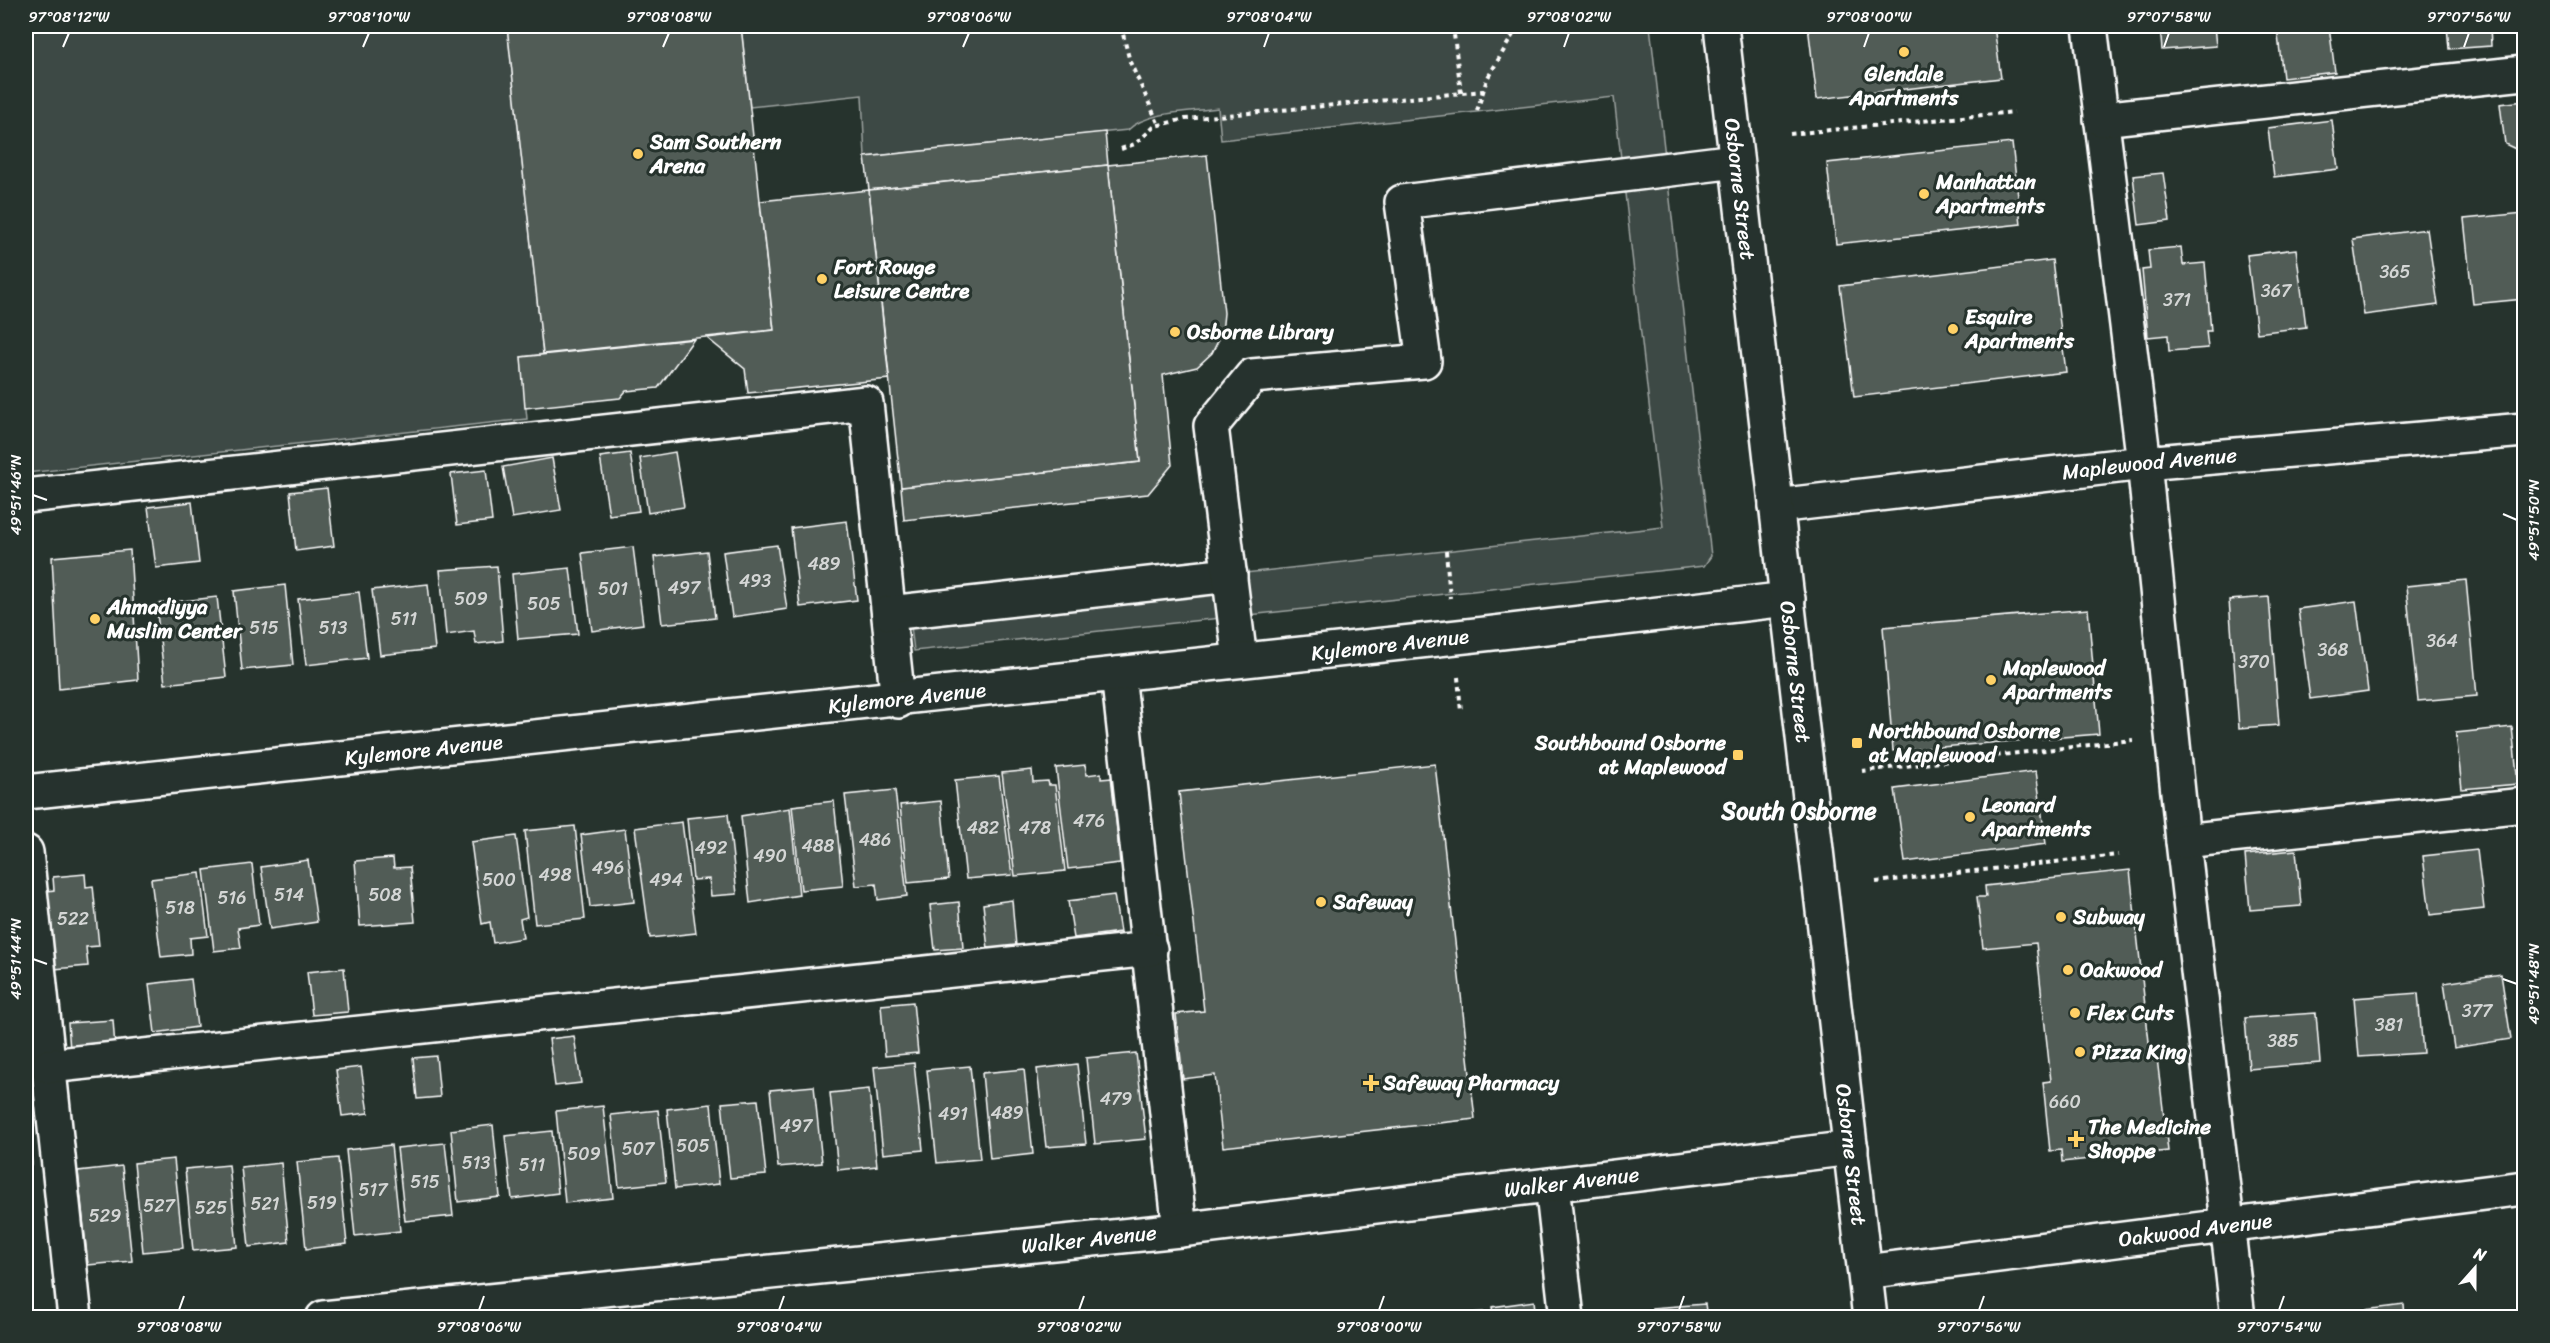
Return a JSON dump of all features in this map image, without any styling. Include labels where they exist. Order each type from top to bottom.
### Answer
[{"type":"street","name":"Osborne Street","points":[[1721,26],[1870,1317]]},
{"type":"street","points":[[2090,26],[2144,463],[2183,841],[2238,1317]]},
{"type":"street","points":[[2101,119],[2524,73]]},
{"type":"street","points":[[1240,660],[1211,426],[1252,376],[1424,361],[1402,202],[1736,161]]},
{"type":"street","points":[[26,495],[866,403],[898,701]]},
{"type":"street","name":"Maplewood Avenue","points":[[1776,506],[2144,463],[2524,430]]},
{"type":"street","points":[[889,613],[1230,575]]},
{"type":"street","name":"Kylemore Avenue","points":[[26,792],[898,701],[1788,599]]},
{"type":"street","points":[[1118,674],[1180,1230]]},
{"type":"street","points":[[2183,841],[2524,805]]},
{"type":"street","points":[[26,852],[75,1317]]},
{"type":"street","points":[[49,1066],[1150,949]]},
{"type":"street","name":"Walker Avenue","points":[[323,1317],[1180,1230],[1851,1148]]},
{"type":"street","points":[[1552,1185],[1567,1317]]},
{"type":"street","name":"Oakwood Avenue","points":[[1865,1272],[2524,1188]]},
{"type":"path","points":[[1120,26],[1130,62],[1159,125]]},
{"type":"path","points":[[1454,26],[1461,93]]},
{"type":"path","points":[[1477,111],[1487,78],[1518,26]]},
{"type":"path","points":[[1121,149],[1135,144],[1159,125],[1240,113],[1484,90]]},
{"type":"path","points":[[1790,135],[2013,112]]},
{"type":"path","points":[[1862,771],[2172,736]]},
{"type":"path","points":[[1876,882],[2118,855]]},
{"type":"shaded area","points":[[26,26],[507,26],[543,354],[521,357],[527,419],[26,473]]},
{"type":"shaded area","points":[[741,26],[1650,26],[1711,556],[1704,566],[914,651],[909,610],[1663,527],[1614,97],[1221,140],[1218,108],[1158,116],[1146,119],[1128,130],[865,157],[862,95],[750,107]]},
{"type":"building","name":"Sam Southern Arena","points":[[507,26],[741,26],[774,330],[543,354]]},
{"type":"building","name":"Glendale Apartments","points":[[1808,26],[1994,26],[2001,78],[1817,99]]},
{"type":"building","points":[[2160,26],[2214,26],[2216,46],[2162,50]]},
{"type":"building","points":[[2329,26],[2335,72],[2283,78],[2277,27]]},
{"type":"building","points":[[2447,26],[2490,26],[2491,46],[2449,49]]},
{"type":"building","points":[[2524,101],[2524,153],[2505,144],[2500,104]]},
{"type":"building","points":[[2332,120],[2338,169],[2274,177],[2268,128]]},
{"type":"building","points":[[1105,132],[1108,165],[869,190],[865,157]]},
{"type":"building","name":"Manhattan Apartments","points":[[2012,143],[2021,224],[1836,244],[1827,163]]},
{"type":"building","points":[[1207,155],[1224,313],[1222,333],[1212,353],[1197,367],[1163,375],[1172,465],[1148,494],[904,520],[901,487],[1140,462],[1108,165]]},
{"type":"building","points":[[1108,165],[1140,462],[901,487],[869,190]]},
{"type":"building","points":[[2163,173],[2170,221],[2139,225],[2133,176]]},
{"type":"building","points":[[869,190],[889,379],[748,393],[745,369],[707,338],[774,330],[760,201]]},
{"type":"building","points":[[2524,213],[2524,299],[2473,304],[2464,219]]},
{"type":"building","points":[[2427,229],[2438,305],[2364,315],[2353,239]]},
{"type":"building","points":[[2181,247],[2183,265],[2205,263],[2211,331],[2206,331],[2208,348],[2169,351],[2168,335],[2148,337],[2142,270],[2150,269],[2148,250]]},
{"type":"building","points":[[2296,249],[2306,327],[2257,333],[2247,255]]},
{"type":"building","name":"Esquire Apartments","points":[[2052,260],[2066,372],[1854,397],[1840,286]]},
{"type":"building","points":[[694,339],[658,388],[626,391],[620,398],[525,408],[521,357]]},
{"type":"building","points":[[675,452],[684,507],[648,513],[640,458]]},
{"type":"building","points":[[630,453],[639,511],[609,515],[600,457]]},
{"type":"building","points":[[552,458],[561,510],[512,518],[503,467]]},
{"type":"building","points":[[486,470],[492,521],[457,525],[451,474]]},
{"type":"building","points":[[327,488],[334,546],[296,551],[290,492]]},
{"type":"building","points":[[192,502],[199,563],[156,568],[148,507]]},
{"type":"building","points":[[847,521],[857,600],[800,607],[791,528]]},
{"type":"building","points":[[777,545],[787,609],[732,617],[723,552]]},
{"type":"building","points":[[633,547],[643,624],[592,631],[582,553]]},
{"type":"building","name":"Ahmadiyya Muslim Center","points":[[130,550],[138,680],[59,689],[52,557]]},
{"type":"building","points":[[707,551],[715,618],[662,624],[654,557]]},
{"type":"building","points":[[497,566],[503,641],[476,644],[474,631],[446,635],[440,570]]},
{"type":"building","points":[[570,568],[578,634],[518,639],[512,574]]},
{"type":"building","points":[[2466,580],[2477,696],[2418,701],[2406,586]]},
{"type":"building","points":[[428,584],[435,649],[380,655],[372,590]]},
{"type":"building","points":[[285,585],[293,665],[242,670],[234,591]]},
{"type":"building","points":[[359,592],[367,658],[306,665],[298,599]]},
{"type":"building","points":[[217,597],[226,677],[165,684],[156,604]]},
{"type":"building","points":[[2269,597],[2279,725],[2239,728],[2229,600]]},
{"type":"building","points":[[2356,601],[2368,691],[2310,699],[2298,609]]},
{"type":"building","name":"Maplewood Apartments","points":[[2088,609],[2099,734],[1893,751],[1883,627]]},
{"type":"building","points":[[2512,727],[2518,784],[2462,789],[2456,733]]},
{"type":"building","name":"Safeway","points":[[1435,764],[1475,1119],[1223,1147],[1215,1075],[1183,1079],[1176,1014],[1204,1011],[1179,792]]},
{"type":"building","points":[[1085,765],[1087,775],[1101,773],[1101,779],[1112,778],[1120,863],[1068,869],[1056,768]]},
{"type":"building","points":[[1032,770],[1033,782],[1048,781],[1049,785],[1055,785],[1065,871],[1015,876],[1002,773]]},
{"type":"building","name":"Leonard Apartments","points":[[2036,771],[2046,844],[1905,862],[1895,789]]},
{"type":"building","points":[[999,776],[1012,875],[966,879],[955,780]]},
{"type":"building","points":[[895,790],[907,896],[878,900],[876,884],[856,886],[845,795]]},
{"type":"building","points":[[834,801],[843,886],[801,890],[792,806]]},
{"type":"building","points":[[941,801],[949,879],[908,883],[900,805]]},
{"type":"building","points":[[790,808],[799,895],[750,903],[741,816]]},
{"type":"building","points":[[728,814],[737,894],[711,896],[709,879],[693,880],[687,818]]},
{"type":"building","points":[[682,822],[696,933],[650,938],[635,828]]},
{"type":"building","points":[[575,826],[585,919],[535,924],[525,831]]},
{"type":"building","points":[[625,829],[634,902],[590,907],[581,835]]},
{"type":"building","points":[[516,836],[527,917],[520,919],[523,938],[493,943],[490,922],[482,924],[471,842]]},
{"type":"building","points":[[2296,850],[2301,906],[2250,910],[2245,855]]},
{"type":"building","points":[[2477,850],[2484,909],[2430,915],[2423,856]]},
{"type":"building","points":[[393,858],[394,868],[410,867],[415,922],[360,926],[355,861]]},
{"type":"building","points":[[308,860],[317,922],[270,929],[261,867]]},
{"type":"building","points":[[252,864],[259,925],[238,928],[241,948],[214,951],[204,870]]},
{"type":"building","points":[[2130,870],[2151,1060],[2157,1058],[2168,1151],[2062,1162],[2061,1150],[2050,1151],[2043,1082],[2051,1081],[2036,943],[1983,948],[1977,897],[1986,897],[1985,886]]},
{"type":"building","points":[[200,873],[208,936],[190,938],[191,954],[161,957],[151,879]]},
{"type":"building","points":[[85,874],[86,887],[93,886],[99,946],[86,947],[88,966],[54,969],[47,891],[54,890],[53,877]]},
{"type":"building","points":[[1114,895],[1120,932],[1074,938],[1068,901]]},
{"type":"building","points":[[1012,900],[1016,946],[988,949],[983,904]]},
{"type":"building","points":[[959,902],[963,948],[935,950],[930,905]]},
{"type":"building","points":[[344,968],[348,1012],[312,1015],[307,972]]},
{"type":"building","points":[[2501,974],[2511,1039],[2454,1048],[2444,983]]},
{"type":"building","points":[[191,979],[197,1027],[155,1033],[149,984]]},
{"type":"building","points":[[2418,993],[2423,1053],[2359,1057],[2354,998]]},
{"type":"building","points":[[913,1002],[918,1053],[885,1056],[881,1005]]},
{"type":"building","points":[[2316,1013],[2320,1063],[2249,1069],[2245,1018]]},
{"type":"building","points":[[113,1020],[115,1047],[70,1050],[68,1023]]},
{"type":"building","points":[[574,1036],[581,1083],[555,1086],[549,1039]]},
{"type":"building","points":[[1136,1053],[1146,1139],[1095,1144],[1086,1058]]},
{"type":"building","points":[[436,1056],[440,1097],[417,1099],[413,1058]]},
{"type":"building","points":[[914,1063],[923,1150],[883,1154],[874,1067]]},
{"type":"building","points":[[1077,1064],[1086,1144],[1046,1147],[1037,1069]]},
{"type":"building","points":[[970,1066],[980,1159],[937,1163],[927,1070]]},
{"type":"building","points":[[361,1067],[368,1113],[342,1116],[336,1070]]},
{"type":"building","points":[[1024,1069],[1033,1154],[990,1159],[982,1073]]},
{"type":"building","points":[[814,1086],[822,1163],[778,1167],[770,1090]]},
{"type":"building","points":[[869,1089],[877,1166],[838,1170],[830,1093]]},
{"type":"building","points":[[758,1100],[766,1175],[730,1178],[722,1103]]},
{"type":"building","points":[[711,1104],[719,1184],[675,1189],[667,1109]]},
{"type":"building","points":[[603,1106],[613,1198],[565,1203],[556,1111]]},
{"type":"building","points":[[658,1110],[666,1182],[619,1187],[611,1115]]},
{"type":"building","points":[[493,1125],[500,1197],[458,1202],[451,1130]]},
{"type":"building","points":[[552,1131],[558,1193],[512,1199],[505,1136]]},
{"type":"building","points":[[26,1136],[29,1136],[32,1164],[26,1165]]},
{"type":"building","points":[[445,1143],[453,1216],[405,1221],[397,1148]]},
{"type":"building","points":[[391,1145],[400,1231],[355,1236],[346,1150]]},
{"type":"building","points":[[338,1158],[347,1244],[306,1249],[297,1162]]},
{"type":"building","points":[[174,1159],[183,1248],[143,1252],[134,1163]]},
{"type":"building","points":[[281,1163],[289,1242],[249,1247],[241,1167]]},
{"type":"building","points":[[229,1165],[237,1247],[193,1251],[185,1169]]},
{"type":"building","points":[[122,1166],[132,1261],[88,1265],[78,1171]]},
{"type":"building","points":[[1534,1301],[1536,1318],[1494,1318],[1492,1307]]},
{"type":"building","points":[[1705,1304],[1707,1318],[1653,1318],[1652,1308]]},
{"type":"building","points":[[2404,1305],[2405,1318],[2301,1318]]},
{"type":"building","points":[[1484,1312],[1484,1318],[1440,1318],[1440,1315]]},
{"type":"place","name":"Glendale Apartments","points":[[1904,52]]},
{"type":"place","name":"Sam Southern Arena","points":[[638,154]]},
{"type":"place","name":"Manhattan Apartments","points":[[1924,194]]},
{"type":"place","name":"Fort Rouge Leisure Centre","points":[[822,279]]},
{"type":"place","name":"Esquire Apartments","points":[[1953,329]]},
{"type":"place","name":"Osborne Library","points":[[1175,332]]},
{"type":"place","name":"Ahmadiyya Muslim Center","points":[[95,619]]},
{"type":"place","name":"Maplewood Apartments","points":[[1991,680]]},
{"type":"place","name":"Northbound Osborne at Maplewood","points":[[1857,743]]},
{"type":"place","name":"Southbound Osborne at Maplewood","points":[[1738,755]]},
{"type":"place","name":"Leonard Apartments","points":[[1970,817]]},
{"type":"place","name":"Safeway","points":[[1321,902]]},
{"type":"place","name":"Subway","points":[[2061,917]]},
{"type":"place","name":"Oakwood","points":[[2068,970]]},
{"type":"place","name":"Flex Cuts","points":[[2075,1013]]},
{"type":"place","name":"Pizza King","points":[[2080,1052]]},
{"type":"place","name":"Safeway Pharmacy","points":[[1371,1083]]},
{"type":"place","name":"The Medicine Shoppe","points":[[2076,1139]]},
{"type":"district","name":"South Osborne","points":[[1799,811]]}]
